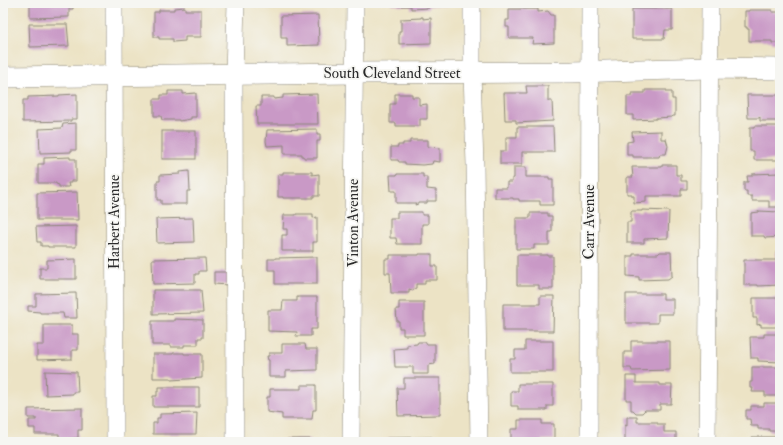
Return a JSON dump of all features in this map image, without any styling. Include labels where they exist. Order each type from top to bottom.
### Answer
[{"type":"main road","name":"South Cleveland Street","points":[[3,77],[590,72],[709,68],[780,69]]},
{"type":"street","name":"Harbert Avenue","points":[[114,3],[115,442]]},
{"type":"street","points":[[235,442],[234,74],[236,3]]},
{"type":"street","name":"Vinton Avenue","points":[[351,442],[355,3]]},
{"type":"street","points":[[472,3],[479,442]]},
{"type":"street","name":"Carr Avenue","points":[[589,442],[590,3]]},
{"type":"street","points":[[707,442],[710,3]]},
{"type":"building","points":[[30,3],[73,3],[73,9],[69,9],[69,17],[30,18]]},
{"type":"building","points":[[392,3],[450,3],[450,6],[429,6],[429,8],[411,9],[411,6],[398,6],[392,5]]},
{"type":"building","points":[[631,3],[640,3],[635,6]]},
{"type":"building","points":[[185,7],[185,10],[201,10],[201,37],[185,37],[185,41],[173,42],[173,39],[159,39],[159,37],[154,37],[154,12],[159,12],[159,10],[174,10],[174,8]]},
{"type":"building","points":[[509,9],[538,9],[538,12],[548,11],[551,15],[554,15],[554,43],[532,44],[533,38],[509,38],[509,27],[506,27],[506,20],[509,20]]},
{"type":"building","points":[[632,9],[672,9],[672,30],[665,30],[664,39],[632,39]]},
{"type":"building","points":[[772,10],[772,12],[780,12],[780,43],[772,43],[772,41],[749,41],[749,29],[745,27],[745,11]]},
{"type":"building","points":[[318,15],[319,45],[287,46],[287,38],[281,38],[281,16]]},
{"type":"building","points":[[423,17],[423,19],[431,18],[431,43],[399,44],[401,19]]},
{"type":"building","points":[[29,24],[67,24],[69,46],[30,47]]},
{"type":"building","points":[[526,86],[548,86],[548,101],[552,101],[553,121],[516,123],[516,120],[505,120],[504,93],[527,93]]},
{"type":"building","points":[[645,90],[667,90],[667,92],[672,92],[672,99],[675,99],[675,116],[633,120],[633,115],[627,115],[627,96],[632,96],[632,93],[645,93]]},
{"type":"building","points":[[168,91],[183,91],[183,94],[196,93],[196,117],[179,121],[162,120],[161,116],[154,116],[154,99],[161,99],[161,95],[168,95]]},
{"type":"building","points":[[77,94],[77,119],[71,119],[71,121],[23,122],[23,100],[28,100],[28,97]]},
{"type":"building","points":[[317,94],[318,124],[257,124],[256,106],[261,106],[261,97],[274,97],[274,99],[283,98],[283,95]]},
{"type":"building","points":[[395,94],[412,94],[412,97],[419,97],[419,105],[427,104],[427,119],[420,119],[420,126],[396,126],[396,123],[390,123],[390,104],[395,104]]},
{"type":"building","points":[[747,95],[780,95],[780,119],[777,119],[777,121],[760,121],[760,117],[748,118]]},
{"type":"building","points":[[76,123],[76,150],[71,150],[71,152],[40,153],[39,129],[62,128],[63,124]]},
{"type":"building","points":[[780,126],[780,160],[754,160],[754,151],[750,151],[750,127]]},
{"type":"building","points":[[517,127],[553,127],[554,152],[522,152],[522,164],[500,164],[500,151],[506,151],[506,137],[517,137]]},
{"type":"building","points":[[317,129],[317,134],[320,134],[320,141],[317,141],[317,158],[304,158],[302,154],[284,154],[284,145],[267,146],[267,130]]},
{"type":"building","points":[[162,131],[196,131],[196,159],[162,159]]},
{"type":"building","points":[[661,131],[661,139],[666,139],[668,146],[666,154],[660,154],[659,157],[633,157],[633,155],[627,155],[627,142],[633,141],[632,132]]},
{"type":"building","points":[[410,140],[428,140],[428,147],[440,148],[440,162],[433,161],[432,164],[422,165],[405,164],[405,162],[399,162],[398,160],[391,160],[391,147],[398,147],[398,145],[403,145],[403,143],[410,143]]},
{"type":"building","points":[[70,157],[70,159],[76,159],[76,181],[71,181],[71,183],[68,183],[69,187],[59,187],[56,183],[38,183],[38,164],[44,164],[44,158]]},
{"type":"building","points":[[662,165],[676,165],[676,175],[681,175],[681,181],[687,181],[687,189],[681,189],[681,196],[646,196],[646,202],[634,203],[634,196],[632,196],[632,194],[627,194],[627,177],[633,177],[632,167],[662,167]]},
{"type":"building","points":[[514,167],[526,167],[526,177],[549,177],[549,179],[553,179],[553,205],[540,205],[540,201],[519,201],[519,199],[513,198],[495,198],[495,188],[507,188],[507,182],[512,182],[512,178],[514,178]]},
{"type":"building","points":[[189,171],[190,191],[187,191],[187,204],[161,204],[161,200],[157,200],[157,181],[160,181],[160,175],[180,174],[180,172]]},
{"type":"building","points":[[283,172],[312,172],[312,175],[319,174],[319,196],[313,196],[313,198],[278,197],[278,174],[283,174]]},
{"type":"building","points":[[780,173],[780,207],[769,207],[769,201],[752,201],[752,196],[747,196],[747,191],[744,191],[744,182],[748,182],[747,176],[752,176],[752,174]]},
{"type":"building","points":[[423,174],[423,177],[427,177],[427,189],[436,190],[436,201],[427,201],[427,203],[418,203],[415,205],[416,203],[396,203],[396,191],[391,191],[390,175]]},
{"type":"building","points":[[77,192],[78,220],[37,220],[37,193]]},
{"type":"building","points":[[631,211],[669,211],[668,238],[644,239],[644,243],[627,243],[627,222],[631,222]]},
{"type":"building","points":[[759,211],[780,212],[780,237],[765,238],[764,236],[751,236],[751,213]]},
{"type":"building","points":[[397,212],[422,212],[422,215],[428,215],[428,224],[422,224],[422,244],[397,244],[396,238],[390,238],[390,218],[397,218]]},
{"type":"building","points":[[530,213],[548,213],[548,216],[552,216],[552,232],[549,232],[549,245],[534,245],[534,249],[516,249],[516,218],[530,218]]},
{"type":"building","points":[[313,214],[313,218],[317,217],[317,242],[313,242],[313,251],[282,251],[282,235],[287,235],[287,229],[283,229],[284,215]]},
{"type":"building","points":[[193,218],[194,242],[157,243],[156,219]]},
{"type":"building","points":[[76,226],[76,247],[48,247],[41,246],[41,242],[37,242],[36,227]]},
{"type":"building","points":[[660,252],[671,252],[672,276],[668,279],[639,280],[639,277],[627,276],[627,256],[633,256],[633,254],[658,254]]},
{"type":"building","points":[[776,252],[780,252],[780,285],[744,285],[744,260],[777,260]]},
{"type":"building","points":[[432,254],[432,266],[437,266],[437,280],[425,280],[425,284],[416,284],[416,288],[412,290],[409,289],[409,293],[391,293],[390,273],[385,273],[385,259],[390,259],[390,255]]},
{"type":"building","points":[[517,255],[553,256],[553,289],[539,289],[539,285],[517,285]]},
{"type":"building","points":[[317,257],[317,284],[275,284],[275,270],[268,270],[268,259]]},
{"type":"building","points":[[205,258],[206,271],[199,271],[199,274],[195,274],[195,283],[153,284],[152,259]]},
{"type":"building","points":[[76,259],[76,279],[40,279],[40,268],[47,268],[47,260]]},
{"type":"building","points":[[214,272],[228,272],[228,285],[214,284]]},
{"type":"building","points":[[153,290],[201,290],[203,313],[153,314]]},
{"type":"building","points":[[76,293],[77,318],[64,318],[63,313],[40,313],[28,311],[28,306],[36,306],[36,294]]},
{"type":"building","points":[[626,294],[663,294],[663,299],[673,299],[673,314],[658,314],[658,323],[626,323]]},
{"type":"building","points":[[540,296],[554,296],[553,331],[503,331],[503,304],[540,304]]},
{"type":"building","points":[[297,297],[317,297],[317,329],[311,329],[311,336],[296,336],[297,332],[268,331],[268,310],[282,310],[283,301],[297,301]]},
{"type":"building","points":[[753,298],[780,298],[780,327],[761,327],[761,324],[757,325],[757,318],[753,318]]},
{"type":"building","points":[[399,302],[424,302],[424,335],[403,335],[403,328],[399,328],[399,321],[397,321],[396,309],[399,309]]},
{"type":"building","points":[[174,319],[203,320],[203,338],[198,338],[198,345],[171,347],[171,345],[152,345],[152,321],[174,321]]},
{"type":"building","points":[[44,325],[72,325],[72,334],[78,334],[78,350],[72,350],[72,359],[37,360],[37,345],[44,345]]},
{"type":"building","points":[[764,334],[778,334],[778,337],[780,337],[780,362],[758,361],[758,358],[751,358],[750,337],[764,337]]},
{"type":"building","points":[[525,341],[553,341],[553,372],[510,372],[510,359],[515,359],[515,350],[525,350]]},
{"type":"building","points":[[631,341],[670,341],[670,370],[632,371],[631,368],[624,368],[624,352],[631,352]]},
{"type":"building","points":[[418,342],[435,344],[435,364],[428,365],[428,374],[413,374],[413,367],[395,367],[394,349],[407,348],[407,345],[417,344]]},
{"type":"building","points":[[282,344],[305,344],[306,349],[317,349],[317,370],[286,371],[286,377],[269,377],[269,360],[267,356],[269,356],[269,353],[282,353]]},
{"type":"building","points":[[153,354],[202,354],[202,378],[171,380],[171,378],[153,378]]},
{"type":"building","points":[[752,367],[780,367],[780,392],[778,392],[778,396],[765,396],[765,392],[752,392],[753,388],[750,388],[750,382],[752,382]]},
{"type":"building","points":[[45,371],[77,372],[78,392],[73,392],[73,394],[46,395]]},
{"type":"building","points":[[626,376],[636,376],[636,383],[660,383],[660,385],[672,385],[671,404],[660,404],[660,410],[645,410],[642,413],[636,413],[631,410],[631,400],[626,400]]},
{"type":"building","points":[[404,378],[440,378],[440,415],[398,416],[397,388],[404,388]]},
{"type":"building","points":[[518,384],[553,384],[553,406],[547,406],[547,410],[518,410],[518,406],[511,406],[511,391],[518,391]]},
{"type":"building","points":[[301,385],[316,385],[316,410],[313,410],[312,419],[282,419],[282,414],[267,412],[267,397],[270,397],[270,389],[301,389]]},
{"type":"building","points":[[159,387],[199,387],[199,407],[153,407],[153,396],[157,396]]},
{"type":"building","points":[[764,403],[777,403],[777,405],[780,405],[780,431],[758,429],[758,426],[751,426],[750,419],[746,419],[746,410],[751,410],[751,406],[764,406]]},
{"type":"building","points":[[82,408],[82,430],[78,430],[78,438],[59,439],[59,434],[35,434],[35,428],[29,428],[29,420],[36,420],[36,418],[28,418],[28,409]]},
{"type":"building","points":[[197,413],[196,434],[153,434],[153,423],[157,423],[157,418],[160,418],[160,414]]},
{"type":"building","points":[[627,417],[637,417],[637,422],[657,422],[657,424],[664,424],[664,432],[676,432],[676,442],[625,442],[625,425],[627,426]]},
{"type":"building","points":[[518,420],[542,420],[542,424],[554,424],[554,440],[542,440],[542,442],[511,442],[511,429],[518,429]]},
{"type":"building","points":[[432,437],[432,442],[387,442],[387,438]]},
{"type":"building","points":[[752,437],[780,437],[780,442],[753,442]]},
{"type":"building","points":[[311,439],[310,442],[277,442],[277,440]]}]
